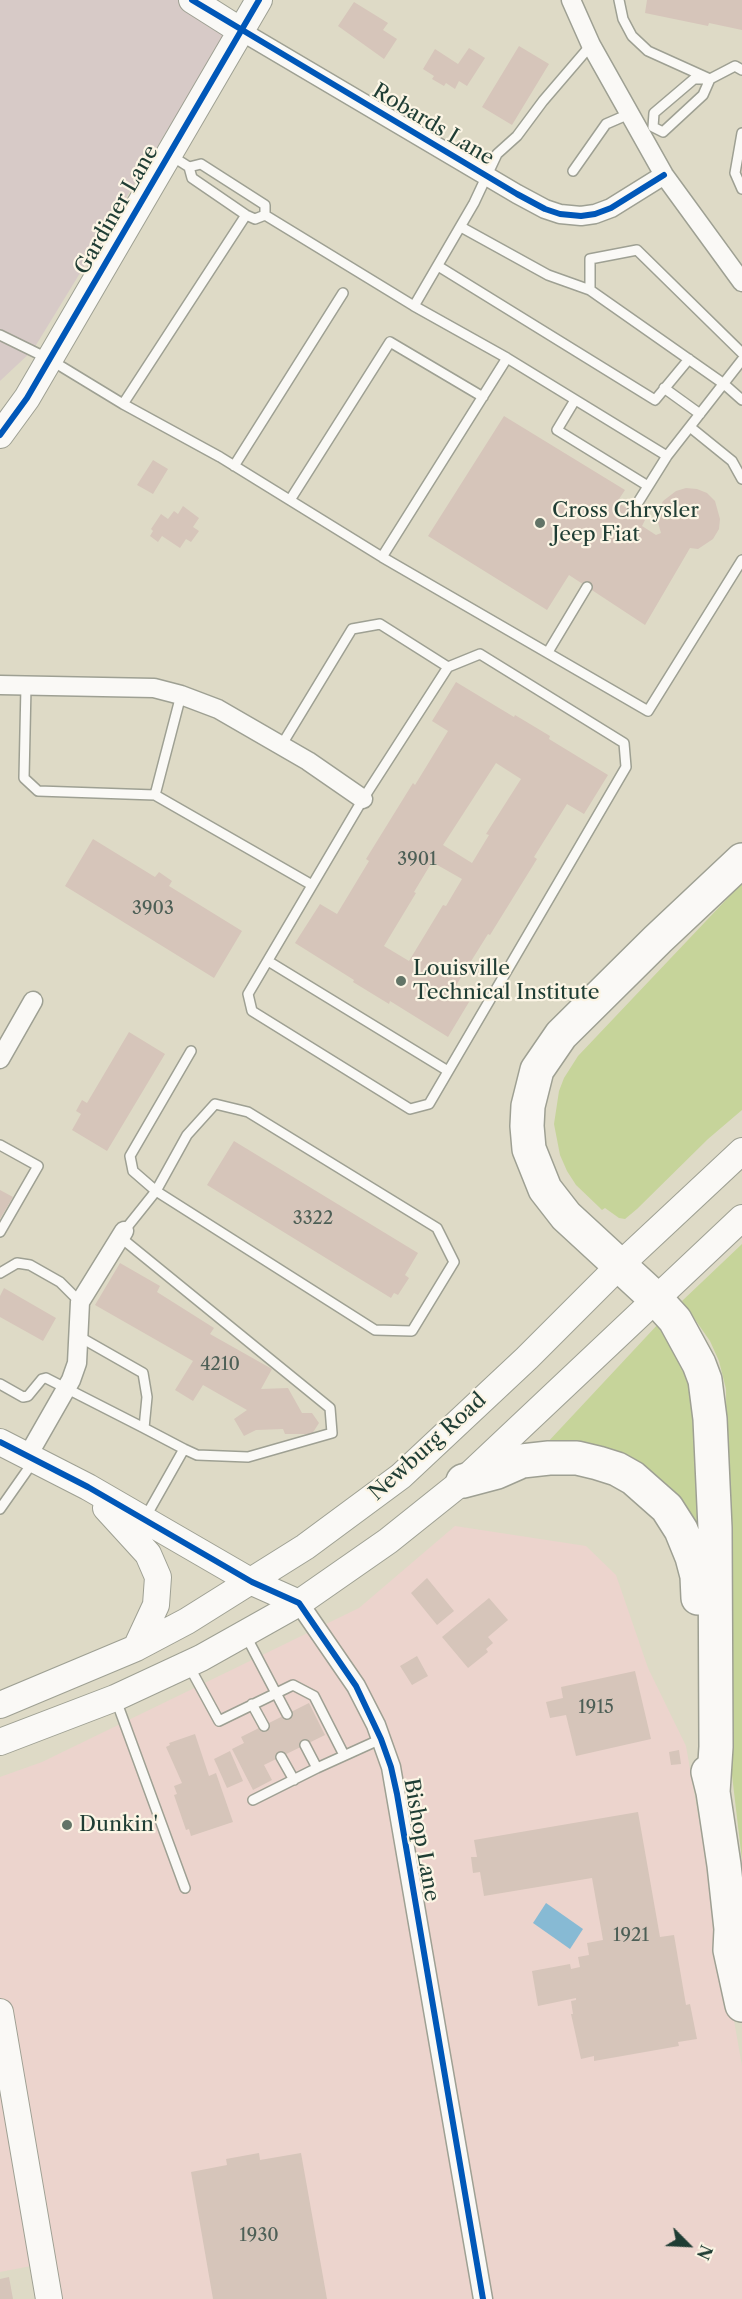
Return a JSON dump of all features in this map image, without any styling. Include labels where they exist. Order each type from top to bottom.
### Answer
[{"type":"highway","points":[[713,1792],[716,1747],[715,1528],[710,1419],[705,1380],[675,1320],[655,1298],[566,1216],[545,1189],[529,1149],[527,1126],[528,1106],[537,1070],[567,1028],[742,860]]},
{"type":"highway","points":[[463,1481],[497,1472],[522,1461],[577,1458],[598,1462],[633,1478],[666,1508],[681,1530],[697,1576],[702,1749],[713,1792],[731,1929],[730,1950],[742,2005]]},
{"type":"main road","name":"Robards Lane","points":[[192,0],[241,30]]},
{"type":"main road","name":"Gardiner Lane","points":[[0,435],[27,398],[49,359],[179,160],[241,30],[259,0]]},
{"type":"main road","name":"Newburg Road","points":[[0,1705],[136,1648],[187,1621],[305,1547],[401,1476],[742,1151]]},
{"type":"main road","points":[[0,1743],[115,1698],[188,1664],[299,1603],[388,1541],[463,1481],[742,1218]]},
{"type":"main road","points":[[0,1442],[88,1487],[252,1582],[299,1603]]},
{"type":"main road","points":[[88,1487],[148,1554],[158,1577],[156,1605],[136,1648]]},
{"type":"main road","points":[[0,2013],[49,2299]]},
{"type":"street","points":[[572,0],[591,45],[629,114],[647,131],[664,175],[742,282]]},
{"type":"street","name":"Robards Lane","points":[[241,30],[545,209],[560,214],[581,216],[595,214],[611,208],[664,175]]},
{"type":"street","points":[[0,685],[154,688],[181,695],[218,709],[308,761],[363,799]]},
{"type":"street","points":[[0,1059],[33,1001]]},
{"type":"street","points":[[30,1459],[77,1363],[81,1302],[122,1234]]},
{"type":"street","name":"Bishop Lane","points":[[299,1603],[356,1686],[381,1739],[391,1767],[483,2299]]},
{"type":"lane","points":[[619,0],[623,19],[632,36],[648,51],[710,78]]},
{"type":"lane","points":[[414,306],[461,227],[488,177],[497,154],[517,136],[543,101],[591,45]]},
{"type":"lane","points":[[710,78],[703,95],[663,132],[647,131],[654,113],[694,79],[710,78],[735,66],[742,70]]},
{"type":"lane","points":[[573,171],[606,124],[629,114]]},
{"type":"lane","points":[[742,133],[735,173],[742,189]]},
{"type":"lane","points":[[179,160],[201,164],[228,181],[265,205],[265,215]]},
{"type":"lane","points":[[179,160],[192,178],[246,215],[255,219],[265,215]]},
{"type":"lane","points":[[218,195],[228,181]]},
{"type":"lane","points":[[123,404],[246,215]]},
{"type":"lane","points":[[265,215],[667,456]]},
{"type":"lane","points":[[461,227],[548,275],[590,290],[724,384],[742,400]]},
{"type":"lane","points":[[590,290],[590,259],[637,250],[742,353]]},
{"type":"lane","points":[[438,266],[655,400],[689,359]]},
{"type":"lane","points":[[234,466],[343,293]]},
{"type":"lane","points":[[0,335],[49,359],[123,404],[234,466],[382,557],[648,711],[742,560]]},
{"type":"lane","points":[[290,500],[390,342],[483,397]]},
{"type":"lane","points":[[382,557],[507,358]]},
{"type":"lane","points":[[632,512],[667,456],[742,360]]},
{"type":"lane","points":[[664,388],[700,414]]},
{"type":"lane","points":[[575,400],[556,429],[648,486]]},
{"type":"lane","points":[[690,427],[732,461],[742,478]]},
{"type":"lane","points":[[548,652],[587,587]]},
{"type":"lane","points":[[281,746],[352,628],[380,624],[448,667]]},
{"type":"lane","points":[[480,654],[624,743],[626,767],[429,1104],[410,1109],[252,1011],[248,994],[363,799],[448,667],[480,654]]},
{"type":"lane","points":[[26,686],[24,778],[38,791],[155,795],[312,885]]},
{"type":"lane","points":[[155,795],[181,695]]},
{"type":"lane","points":[[267,962],[448,1071]]},
{"type":"lane","points":[[0,1384],[23,1397],[46,1378],[197,1455],[248,1457],[332,1432],[330,1408],[122,1234],[156,1191],[187,1135],[215,1104],[248,1112],[436,1228],[454,1262],[412,1331],[375,1330],[156,1191],[133,1171],[130,1155],[191,1051]]},
{"type":"lane","points":[[0,1145],[38,1166],[0,1233]]},
{"type":"lane","points":[[0,1273],[17,1263],[30,1265],[60,1282],[81,1302]]},
{"type":"lane","points":[[78,1336],[143,1372],[147,1398],[144,1428]]},
{"type":"lane","points":[[144,1521],[184,1449]]},
{"type":"lane","points":[[0,1509],[30,1459]]},
{"type":"lane","points":[[244,1634],[287,1714]]},
{"type":"lane","points":[[188,1664],[219,1721],[293,1685],[314,1696],[344,1755]]},
{"type":"lane","points":[[115,1698],[185,1888]]},
{"type":"lane","points":[[252,1704],[264,1726]]},
{"type":"lane","points":[[253,1800],[381,1739]]},
{"type":"lane","points":[[305,1745],[317,1768]]},
{"type":"lane","points":[[281,1757],[294,1779]]},
{"type":"shaded area","points":[[0,0],[184,0],[229,29],[33,350],[0,381]]},
{"type":"shaded area","points":[[455,1526],[586,1546],[616,1575],[648,1668],[686,1746],[742,2066],[742,2299],[37,2299],[31,2266],[0,2272],[0,1777],[42,1762],[359,1608]]},
{"type":"green space","points":[[742,883],[742,1110],[708,1139],[637,1209],[625,1219],[619,1218],[605,1208],[602,1210],[576,1185],[567,1171],[560,1155],[554,1124],[559,1091],[564,1078],[578,1056]]},
{"type":"green space","points":[[742,1244],[742,1860],[732,1775],[732,1614],[726,1389],[719,1361],[710,1341],[682,1301]]},
{"type":"green space","points":[[660,1322],[693,1377],[700,1529],[694,1528],[546,1444]]},
{"type":"water","points":[[546,1903],[583,1929],[570,1949],[533,1923]]},
{"type":"building","points":[[647,0],[742,0],[742,30],[709,23],[708,26],[645,13]]},
{"type":"building","points":[[354,2],[388,23],[383,30],[397,39],[384,59],[338,26]]},
{"type":"building","points":[[519,46],[549,64],[512,125],[482,107]]},
{"type":"building","points":[[469,48],[485,58],[467,86],[459,81],[455,89],[446,83],[444,86],[432,79],[434,76],[423,69],[435,49],[458,64]]},
{"type":"building","name":"Cross Chrysler Jeep Fiat","points":[[504,416],[625,490],[617,502],[645,520],[642,526],[656,535],[661,533],[657,519],[659,509],[663,501],[676,491],[686,488],[697,489],[707,493],[715,501],[720,519],[719,529],[713,539],[698,549],[690,548],[645,625],[569,575],[547,610],[428,536]]},
{"type":"building","points":[[153,460],[168,469],[153,494],[137,485]]},
{"type":"building","points":[[183,506],[199,518],[193,527],[199,531],[191,542],[186,539],[180,548],[162,536],[158,542],[150,536],[153,531],[151,529],[161,514],[168,519],[174,511],[178,514]]},
{"type":"building","points":[[456,682],[550,736],[549,739],[608,775],[584,814],[567,804],[534,857],[537,859],[455,987],[472,997],[448,1037],[390,1001],[389,1004],[353,982],[354,980],[295,943],[320,904],[337,914],[369,861],[366,859],[448,731],[432,721]],"holes":[[[496,763],[521,779],[486,834],[489,835],[472,863],[443,845]],[[432,862],[462,879],[446,906],[443,905],[409,961],[384,946]]]},
{"type":"building","points":[[93,839],[155,877],[159,872],[172,881],[169,886],[242,931],[214,978],[65,886]]},
{"type":"building","points":[[129,1032],[165,1054],[107,1151],[72,1130],[81,1114],[76,1111],[82,1100],[87,1103]]},
{"type":"building","points":[[234,1141],[418,1253],[405,1275],[409,1278],[398,1295],[394,1293],[391,1298],[207,1185]]},
{"type":"building","points":[[0,1190],[13,1197],[0,1219]]},
{"type":"building","points":[[120,1263],[160,1286],[157,1292],[214,1328],[210,1334],[272,1369],[261,1389],[288,1388],[302,1413],[312,1413],[319,1423],[312,1434],[285,1434],[283,1429],[256,1430],[244,1436],[234,1419],[247,1410],[203,1385],[193,1401],[175,1390],[193,1361],[95,1305]]},
{"type":"building","points":[[4,1288],[56,1318],[43,1341],[0,1317],[0,1296]]},
{"type":"building","points":[[427,1578],[454,1611],[437,1625],[411,1593]]},
{"type":"building","points":[[489,1598],[508,1620],[488,1637],[493,1643],[486,1649],[488,1652],[468,1668],[442,1637]]},
{"type":"building","points":[[417,1656],[428,1676],[412,1685],[400,1666]]},
{"type":"building","points":[[635,1671],[651,1739],[576,1756],[566,1715],[550,1718],[546,1702],[563,1698],[561,1687]]},
{"type":"building","points":[[309,1703],[325,1735],[264,1765],[272,1780],[253,1790],[232,1749],[244,1743],[241,1737]]},
{"type":"building","points":[[195,1734],[209,1776],[216,1773],[233,1822],[191,1836],[189,1829],[186,1830],[174,1795],[177,1794],[174,1786],[182,1783],[166,1747],[170,1745],[169,1743]]},
{"type":"building","points":[[679,1750],[681,1764],[671,1765],[669,1752]]},
{"type":"building","points":[[230,1751],[243,1781],[227,1788],[214,1759]]},
{"type":"building","points":[[638,1812],[660,1937],[674,1935],[686,2005],[690,2004],[697,2039],[678,2042],[679,2046],[594,2061],[594,2056],[581,2059],[571,2014],[573,2014],[571,2001],[576,1998],[538,2006],[532,1971],[570,1964],[571,1969],[580,1967],[578,1957],[589,1955],[587,1943],[603,1940],[592,1878],[484,1896],[480,1872],[473,1873],[471,1857],[477,1857],[474,1840]]},
{"type":"building","points":[[259,2153],[260,2160],[301,2153],[327,2299],[213,2299],[191,2172],[227,2165],[226,2159]]},
{"type":"building","points":[[9,2277],[13,2299],[0,2299],[0,2279]]},
{"type":"cycle path","points":[[192,0],[545,209],[560,214],[581,216],[595,214],[611,208],[664,175]]},
{"type":"cycle path","points":[[0,435],[27,398],[259,0]]},
{"type":"cycle path","points":[[0,1442],[88,1487],[252,1582],[299,1603],[356,1686],[381,1739],[397,1794],[483,2299]]},
{"type":"place","name":"Cross Chrysler Jeep Fiat","points":[[540,523]]},
{"type":"place","name":"Louisville Technical Institute","points":[[401,981]]},
{"type":"place","name":"Dunkin'","points":[[67,1825]]}]
